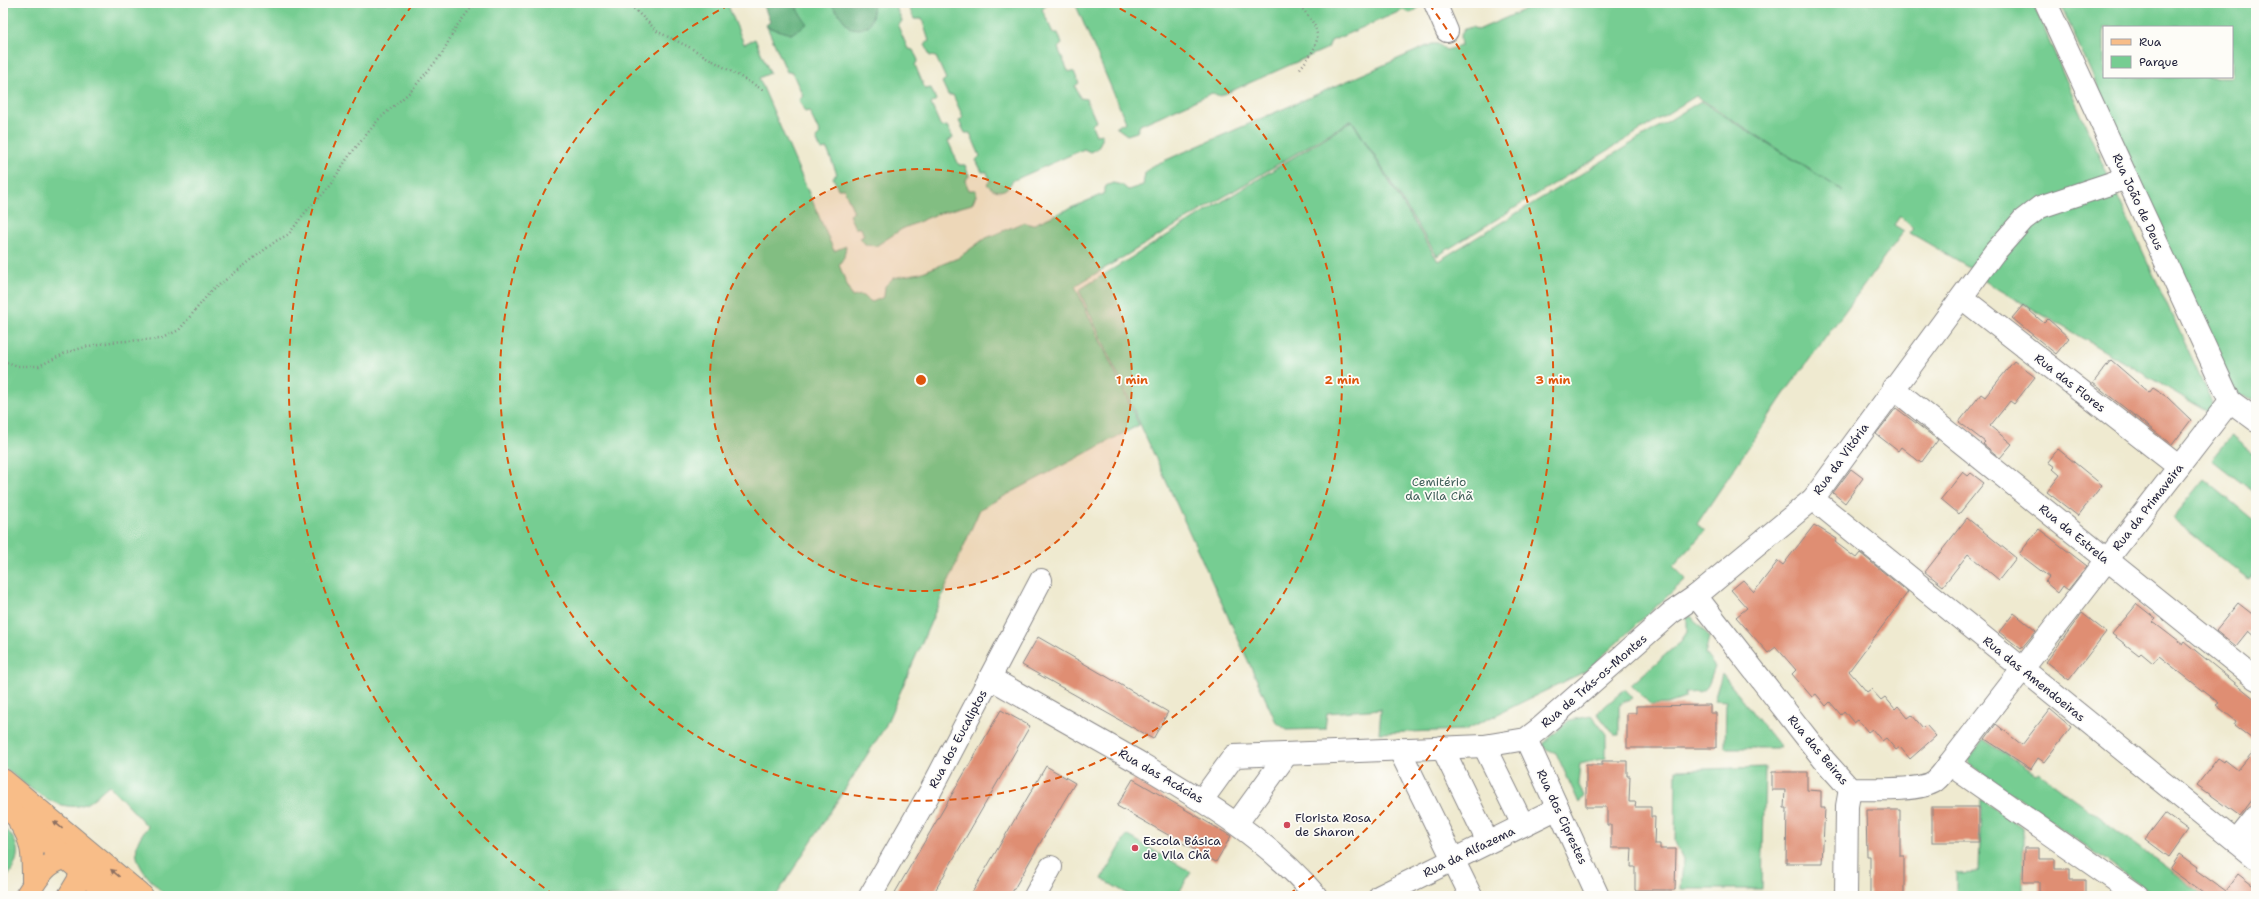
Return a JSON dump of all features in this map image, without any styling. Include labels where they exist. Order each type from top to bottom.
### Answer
[{"type":"main road","points":[[3,780],[79,859],[111,896]]},
{"type":"main road","points":[[8,810],[79,859],[142,896]]},
{"type":"main road","points":[[8,810],[24,829],[33,850],[29,890]]},
{"type":"main road","points":[[29,890],[45,867],[79,859]]},
{"type":"main road","points":[[69,896],[79,859]]},
{"type":"street","points":[[1435,3],[1447,31]]},
{"type":"street","name":"Rua João de Deus","points":[[2046,3],[2230,401]]},
{"type":"street","name":"Rua da Vitória","points":[[1696,596],[1813,499],[1893,388],[1962,298],[1994,253],[2023,220],[2040,207],[2127,178]]},
{"type":"street","name":"Rua das Flores","points":[[1962,298],[2179,467]]},
{"type":"street","name":"Rua da Estrela","points":[[1893,388],[2256,679]]},
{"type":"street","points":[[2230,401],[2256,420]]},
{"type":"street","name":"Rua da Primaveira","points":[[1950,764],[2230,401]]},
{"type":"street","name":"Rua das Amendoeiras","points":[[1813,499],[2256,858]]},
{"type":"street","name":"Rua dos Eucaliptos","points":[[870,896],[930,792],[1041,580]]},
{"type":"street","name":"Rua de Trás-os-Montes","points":[[1202,800],[1234,756],[1484,746],[1526,738],[1539,729],[1671,613],[1696,596]]},
{"type":"street","name":"Rua das Beiras","points":[[1696,596],[1824,760],[1850,789],[1894,789],[1920,786],[1934,782],[1950,764]]},
{"type":"street","name":"Rua das Acácias","points":[[990,678],[1202,800],[1237,823],[1261,842],[1316,896]]},
{"type":"street","name":"Rua dos Ciprestes","points":[[1526,738],[1598,896]]},
{"type":"street","points":[[1484,746],[1523,825]]},
{"type":"street","points":[[1442,747],[1488,842]]},
{"type":"street","points":[[1399,749],[1471,896]]},
{"type":"street","points":[[1237,823],[1287,754]]},
{"type":"street","points":[[1950,764],[2138,896]]},
{"type":"street","points":[[1846,896],[1847,806],[1850,789]]},
{"type":"street","name":"Rua da Alfazema","points":[[1380,896],[1558,808]]},
{"type":"street","points":[[2236,842],[2256,817]]},
{"type":"street","points":[[1035,896],[1051,867]]},
{"type":"path","points":[[3,361],[18,366],[35,366],[89,346],[111,342],[160,339],[179,330],[210,291],[276,241],[289,234],[303,214],[330,185],[349,156],[379,119],[411,91],[442,54],[456,27],[475,3]]},
{"type":"path","points":[[628,3],[658,32],[689,46],[765,91]]},
{"type":"path","points":[[1297,3],[1314,25],[1317,34],[1314,52],[1298,71]]},
{"type":"green space","name":"Cemitério da Vila Chã","points":[[3,3],[727,3],[744,44],[755,39],[770,73],[759,78],[834,251],[846,246],[844,257],[839,265],[852,297],[861,295],[872,302],[884,297],[885,286],[893,278],[920,273],[958,258],[984,239],[1024,222],[1032,225],[1103,194],[1106,186],[1113,183],[1122,185],[1128,190],[1143,185],[1145,173],[1150,167],[1432,44],[1438,44],[1446,50],[1461,46],[1460,36],[1465,29],[1472,27],[1478,30],[1540,3],[2033,3],[2099,156],[2211,400],[2213,409],[2210,408],[2212,414],[1983,280],[1985,276],[1910,233],[1913,228],[1900,216],[1894,225],[1904,231],[1784,394],[1697,524],[1705,531],[1673,566],[1686,579],[1586,671],[1465,730],[1379,733],[1381,709],[1327,713],[1325,729],[1287,730],[1276,722],[1079,290],[1352,121],[1438,261],[1701,101],[1843,191],[1696,96],[1437,256],[1352,120],[1075,286],[1139,425],[980,509],[885,727],[776,896],[166,896],[144,872],[139,864],[137,846],[140,837],[148,827],[109,785],[85,804],[75,806],[63,805],[41,796],[3,766]]},
{"type":"green space","points":[[763,3],[793,3],[807,24],[791,34],[767,27],[766,25],[770,22]]},
{"type":"green space","points":[[793,3],[830,3],[850,28],[872,18],[874,3],[894,3],[902,21],[898,26],[908,49],[913,50],[918,60],[915,65],[925,89],[931,88],[936,100],[931,104],[941,127],[947,126],[953,138],[948,141],[959,165],[965,165],[969,176],[965,181],[969,190],[976,190],[976,195],[972,204],[937,214],[902,229],[876,246],[866,245],[860,238],[864,236],[861,228],[855,228],[849,215],[854,212],[844,189],[838,189],[833,177],[837,174],[827,149],[821,150],[816,138],[820,134],[809,111],[805,112],[799,100],[803,96],[792,72],[787,72],[767,27],[792,34],[798,7]]},
{"type":"green space","points":[[830,3],[874,3],[872,18],[868,26],[860,29],[850,28]]},
{"type":"green space","points":[[907,3],[1045,3],[1046,6],[1042,9],[1053,33],[1058,33],[1062,44],[1058,48],[1068,71],[1074,72],[1079,83],[1075,86],[1080,98],[1086,99],[1096,121],[1092,125],[1096,135],[1102,134],[1102,139],[1098,148],[1090,152],[1084,149],[1012,181],[1004,190],[997,191],[990,187],[987,184],[990,181],[987,172],[982,172],[976,160],[980,156],[970,133],[965,133],[959,121],[963,117],[953,95],[948,95],[942,82],[946,79],[936,57],[930,56],[925,44],[929,41],[922,19],[914,19]]},
{"type":"green space","points":[[1075,3],[1421,3],[1416,10],[1410,13],[1403,10],[1331,41],[1328,48],[1220,96],[1212,93],[1140,125],[1137,132],[1127,135],[1116,127],[1126,122]]},
{"type":"green space","points":[[2060,3],[2256,3],[2256,400],[2235,394]]},
{"type":"green space","points":[[2231,436],[2256,456],[2256,494],[2212,460]]},
{"type":"green space","points":[[2204,479],[2256,522],[2256,571],[2249,580],[2172,518]]},
{"type":"green space","points":[[1691,616],[1709,637],[1705,654],[1715,667],[1708,685],[1699,692],[1685,693],[1685,698],[1668,704],[1651,705],[1631,685],[1681,641],[1687,632],[1687,618]]},
{"type":"green space","points":[[1722,674],[1780,748],[1725,748],[1726,701],[1714,700]]},
{"type":"green space","points":[[1625,689],[1633,698],[1619,704],[1619,735],[1614,735],[1597,713]]},
{"type":"green space","points":[[1592,716],[1606,734],[1606,758],[1580,764],[1578,783],[1584,796],[1579,803],[1556,753],[1544,748],[1543,744],[1569,720]]},
{"type":"green space","points":[[1983,739],[2036,774],[2038,772],[2205,896],[2157,896],[1969,764],[1969,759]]},
{"type":"green space","points":[[1765,767],[1762,889],[1681,889],[1683,859],[1675,842],[1676,770]]},
{"type":"green space","points":[[1981,799],[2023,828],[2023,896],[1956,896],[1956,873],[1979,872]]},
{"type":"green space","points":[[3,826],[15,841],[17,854],[13,868],[3,884]]},
{"type":"green space","points":[[1127,835],[1191,872],[1177,896],[1131,896],[1102,879]]},
{"type":"building","points":[[2023,305],[2044,323],[2048,319],[2069,338],[2056,354],[2012,318]]},
{"type":"building","points":[[2111,360],[2149,393],[2153,388],[2167,397],[2191,420],[2172,445],[2093,383]]},
{"type":"building","points":[[2014,361],[2035,377],[2014,404],[2010,401],[1990,426],[2012,444],[2000,458],[1983,444],[1985,442],[1959,422],[1981,394],[1985,397]]},
{"type":"building","points":[[1896,408],[1938,440],[1921,463],[1901,447],[1898,451],[1876,434]]},
{"type":"building","points":[[2058,449],[2102,485],[2078,516],[2047,492],[2060,475],[2053,469],[2055,467],[2048,462]]},
{"type":"building","points":[[1851,469],[1863,478],[1845,503],[1833,493]]},
{"type":"building","points":[[1963,472],[1968,476],[1971,473],[1984,483],[1959,514],[1941,499]]},
{"type":"building","points":[[1967,518],[2016,558],[1999,580],[1968,554],[1943,586],[1925,572]]},
{"type":"building","points":[[1814,525],[1837,539],[1835,542],[1856,558],[1860,553],[1908,592],[1849,671],[1867,692],[1871,689],[1881,700],[1885,697],[1895,709],[1898,706],[1908,718],[1912,715],[1923,728],[1926,725],[1936,736],[1910,759],[1900,747],[1896,750],[1886,738],[1882,741],[1872,729],[1868,732],[1858,720],[1854,723],[1844,711],[1841,715],[1830,702],[1826,706],[1816,694],[1812,697],[1792,674],[1796,670],[1776,647],[1768,653],[1736,617],[1747,608],[1731,590],[1743,580],[1754,592],[1778,561],[1783,565]]},
{"type":"building","points":[[2039,529],[2087,566],[2068,590],[2063,586],[2058,593],[2045,582],[2049,577],[2019,554]]},
{"type":"building","points":[[2238,603],[2256,617],[2256,638],[2248,631],[2236,646],[2216,630]]},
{"type":"building","points":[[2137,604],[2156,619],[2153,622],[2183,645],[2185,642],[2256,700],[2256,742],[2234,725],[2236,721],[2216,705],[2219,703],[2159,656],[2153,663],[2141,653],[2139,655],[2112,634]]},
{"type":"building","points":[[2014,613],[2036,631],[2021,649],[1999,632]]},
{"type":"building","points":[[2082,613],[2106,632],[2069,680],[2046,662]]},
{"type":"building","points":[[1038,637],[1168,712],[1153,739],[1022,665]]},
{"type":"building","points":[[1710,705],[1710,713],[1716,713],[1716,748],[1627,748],[1627,713],[1636,713],[1636,706]]},
{"type":"building","points":[[2050,709],[2071,727],[2044,762],[2038,758],[2031,769],[1985,739],[1996,724],[2022,745]]},
{"type":"building","points":[[1001,710],[1030,726],[932,896],[893,896]]},
{"type":"building","points":[[2256,748],[2256,795],[2240,816],[2197,785],[2218,758],[2224,762],[2225,760],[2238,770]]},
{"type":"building","points":[[1602,761],[1627,761],[1627,776],[1630,776],[1629,802],[1636,802],[1635,807],[1651,807],[1651,817],[1655,817],[1654,844],[1660,844],[1660,849],[1676,849],[1675,890],[1635,890],[1635,867],[1631,867],[1632,848],[1611,848],[1611,825],[1607,825],[1607,807],[1586,807],[1586,765],[1602,765]]},
{"type":"building","points":[[1046,766],[1075,783],[1010,896],[970,896]]},
{"type":"building","points":[[1772,772],[1807,772],[1807,790],[1821,791],[1821,808],[1825,808],[1822,863],[1786,863],[1787,808],[1784,808],[1785,790],[1772,790]]},
{"type":"building","points":[[1133,779],[1231,836],[1216,862],[1117,806]]},
{"type":"building","points":[[1932,807],[1979,807],[1979,842],[1932,842]]},
{"type":"building","points":[[1866,810],[1900,810],[1900,856],[1904,856],[1904,896],[1870,896],[1870,856],[1867,856]]},
{"type":"building","points":[[2165,813],[2188,830],[2169,857],[2145,839]]},
{"type":"building","points":[[2024,848],[2039,848],[2039,859],[2055,859],[2055,869],[2070,869],[2070,880],[2085,880],[2085,896],[2039,895],[2039,882],[2023,882]]},
{"type":"building","points":[[2180,854],[2198,867],[2196,870],[2225,891],[2238,874],[2256,888],[2256,896],[2207,896],[2170,869]]},
{"type":"place","name":"Florista Rosa de Sharon","points":[[1287,825]]},
{"type":"place","name":"Escola Básica de Vila Chã","points":[[1135,848]]}]
